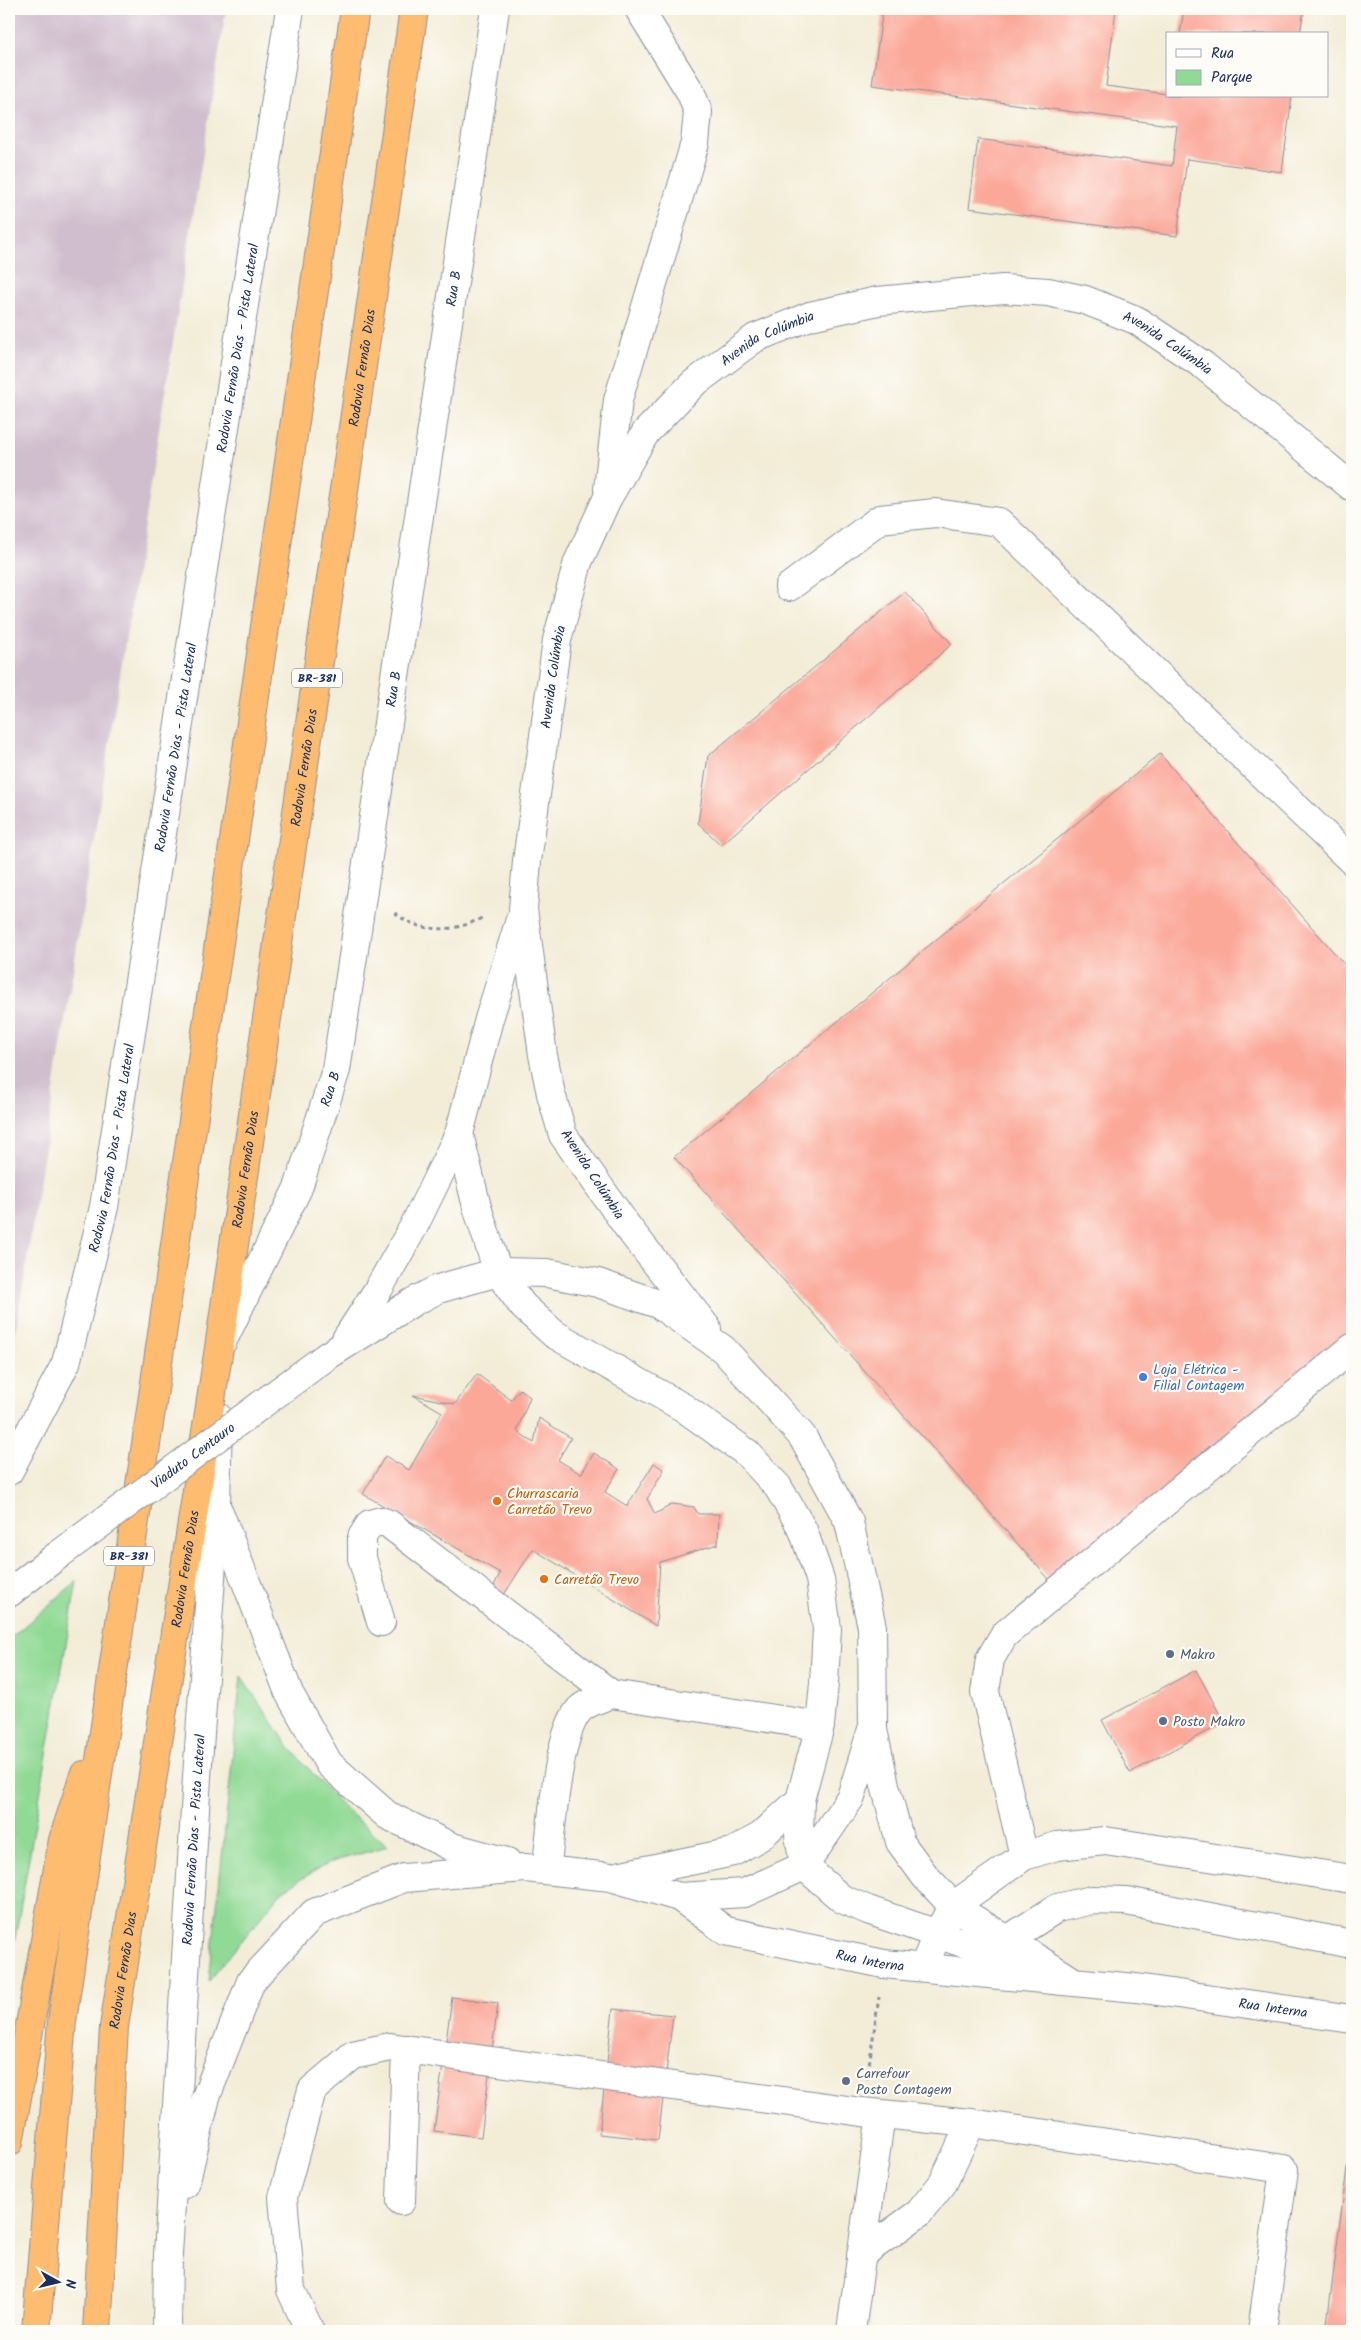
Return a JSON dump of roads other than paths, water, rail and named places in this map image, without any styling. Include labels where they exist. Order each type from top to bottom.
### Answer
[{"type":"highway","name":"BR-381","points":[[36,2331],[62,2021],[355,9]]},
{"type":"highway","name":"Rodovia Fernão Dias","points":[[97,2331],[114,2027],[220,1348],[414,9]]},
{"type":"highway","name":"BR-381","points":[[9,2142],[63,1840],[109,1695]]},
{"type":"street","name":"Rodovia Fernão Dias - Pista Lateral","points":[[9,1470],[66,1363],[104,1207],[290,9]]},
{"type":"street","name":"Rua B","points":[[220,1348],[298,1188],[336,1070],[495,9]]},
{"type":"street","points":[[607,499],[618,400],[695,143],[698,112],[691,93],[639,9]]},
{"type":"street","name":"Avenida Colúmbia","points":[[723,1349],[629,1229],[564,1135],[551,1094],[543,1054],[523,909],[526,860],[557,640],[578,562],[607,499],[646,432],[693,384],[755,338],[810,316],[878,301],[1003,289],[1048,292],[1085,300],[1136,320],[1203,365],[1352,487]]},
{"type":"street","points":[[789,587],[880,520],[935,513],[999,522],[1352,861]]},
{"type":"street","name":"Avenida Colúmbia","points":[[335,1350],[380,1288],[414,1226],[459,1134],[489,1019],[523,909]]},
{"type":"street","points":[[459,1134],[477,1207],[498,1272],[524,1306],[554,1334],[684,1408],[746,1453],[778,1487],[803,1530],[820,1579],[827,1629],[820,1726],[800,1800],[799,1834],[804,1866],[842,1898],[868,1910],[994,1956],[1057,1908],[1092,1900],[1126,1901],[1352,1944]]},
{"type":"street","name":"Viaduto Centauro","points":[[9,1593],[335,1350],[413,1302],[438,1289],[498,1272],[547,1273],[598,1282],[658,1304],[723,1349]]},
{"type":"street","name":"Rodovia Fernão Dias - Pista Lateral","points":[[167,2331],[168,2254],[197,1777],[216,1506],[220,1348]]},
{"type":"street","points":[[1024,1856],[985,1692],[990,1659],[1004,1635],[1352,1348]]},
{"type":"street","points":[[216,1506],[289,1693],[329,1764],[387,1815],[452,1848],[536,1869],[611,1877],[679,1897],[744,1893],[804,1866],[851,1797],[872,1726],[872,1627],[849,1522],[802,1436],[723,1349]]},
{"type":"street","points":[[381,1622],[362,1558],[362,1537],[370,1524],[381,1521],[388,1524],[611,1694],[820,1726]]},
{"type":"street","points":[[536,1869],[568,1729],[581,1708],[611,1694]]},
{"type":"street","name":"Rua Interna","points":[[872,1726],[900,1842],[925,1876],[953,1906],[994,1956],[1074,1982]]},
{"type":"street","points":[[611,1877],[733,1852],[761,1836],[800,1800]]},
{"type":"street","points":[[924,1967],[937,1934],[953,1906],[1024,1856],[1057,1846],[1104,1841],[1352,1879]]},
{"type":"street","points":[[168,2254],[206,2097],[251,1981],[314,1913],[404,1878],[536,1869]]},
{"type":"street","name":"Rua Interna","points":[[679,1897],[726,1931],[884,1964],[924,1967],[994,1956],[1074,1982],[1352,2019]]},
{"type":"street","points":[[310,2331],[291,2290],[283,2197],[312,2090],[353,2055],[390,2047],[871,2113],[971,2123],[1284,2169],[1262,2331]]},
{"type":"street","points":[[401,2201],[406,2049]]},
{"type":"street","points":[[851,2331],[862,2255],[871,2113]]},
{"type":"street","points":[[862,2255],[919,2213],[943,2183],[971,2123]]},
{"type":"place","name":"Loja Elétrica - Filial Contagem","points":[[1143,1377]]},
{"type":"place","name":"Churrascaria Carretão Trevo","points":[[497,1501]]},
{"type":"place","name":"Carretão Trevo","points":[[544,1579]]},
{"type":"place","name":"Makro","points":[[1170,1654]]},
{"type":"place","name":"Posto Makro","points":[[1163,1721]]},
{"type":"place","name":"Carrefour Posto Contagem","points":[[846,2081]]}]
